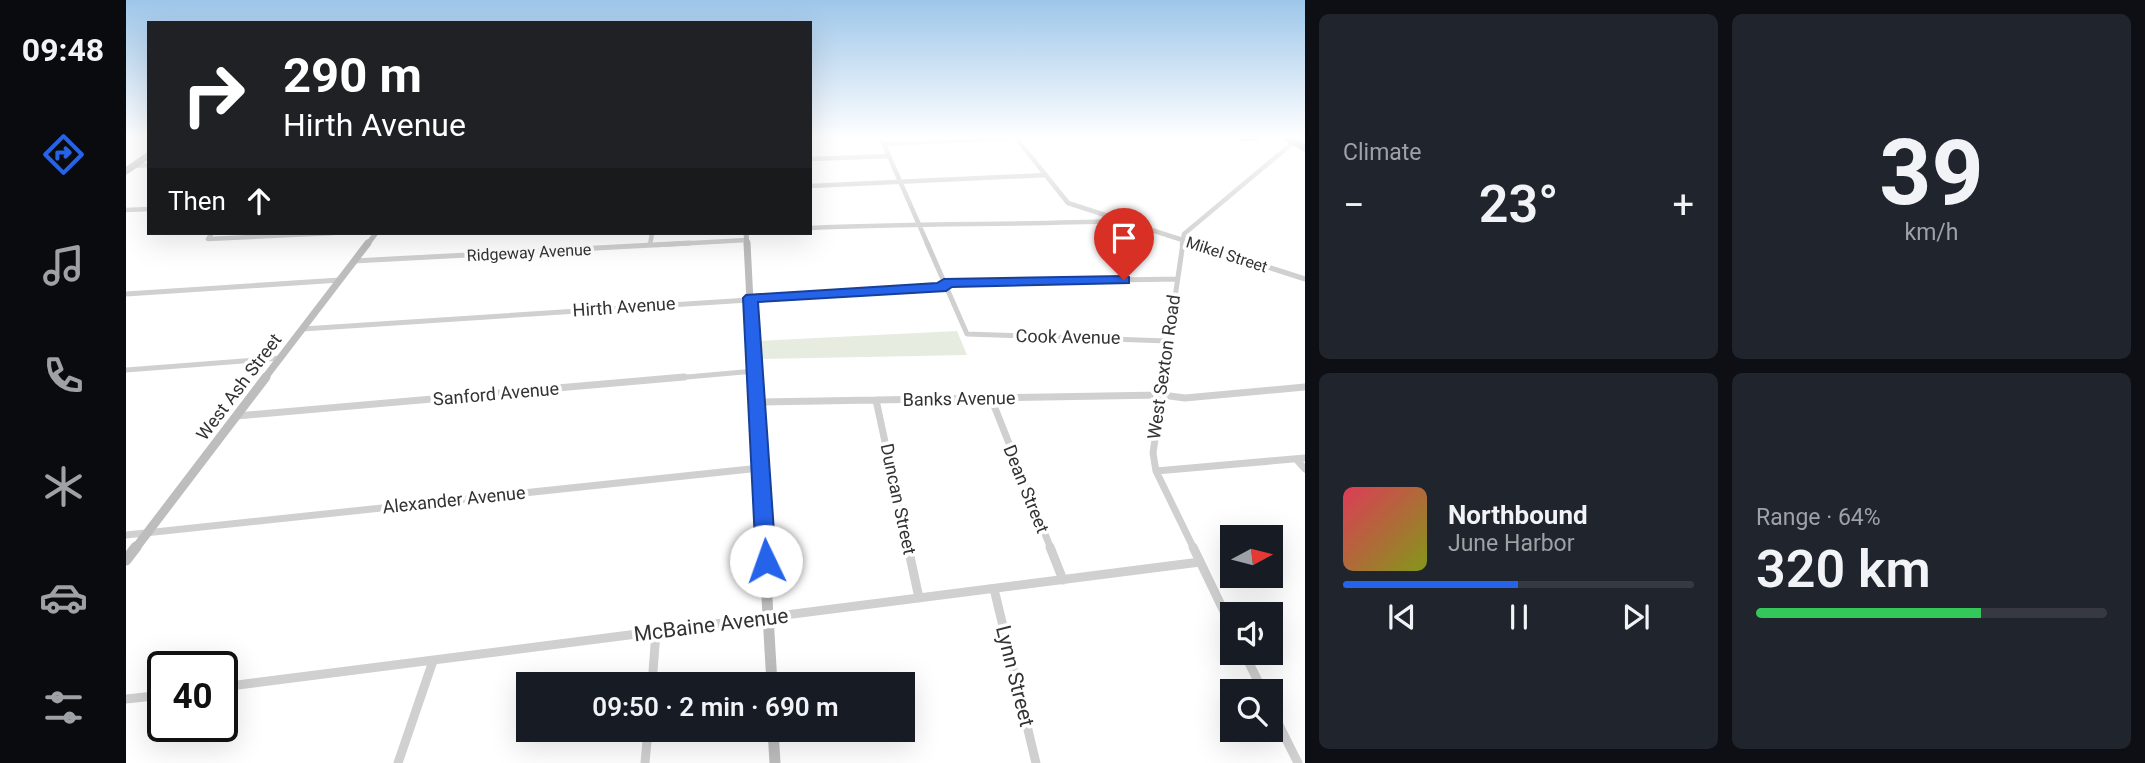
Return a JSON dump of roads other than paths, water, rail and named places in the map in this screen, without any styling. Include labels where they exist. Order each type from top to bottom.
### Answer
[{"type":"street","points":[[896,174],[945,285]]},
{"type":"street","points":[[1182,240],[1184,234],[1255,174]]},
{"type":"street","points":[[812,186],[1046,175]]},
{"type":"street","name":"Mikel Street","points":[[1046,175],[1068,203],[1305,279]]},
{"type":"street","points":[[126,210],[147,209]]},
{"type":"street","points":[[812,228],[918,223],[999,226],[1122,221]]},
{"type":"street","points":[[211,235],[208,240],[298,235]]},
{"type":"street","name":"West Ash Street","points":[[126,561],[374,235]]},
{"type":"street","points":[[650,245],[652,235]]},
{"type":"street","points":[[746,236],[771,672]]},
{"type":"street","name":"Ridgeway Avenue","points":[[354,261],[650,245],[746,236]]},
{"type":"street","name":"West Sexton Road","points":[[1182,240],[1153,453],[1156,471],[1220,603]]},
{"type":"street","name":"Hirth Avenue","points":[[303,329],[945,285],[1176,279]]},
{"type":"street","points":[[126,294],[340,280]]},
{"type":"street","name":"Cook Avenue","points":[[945,285],[967,334],[1168,341]]},
{"type":"street","points":[[126,370],[281,358]]},
{"type":"street","name":"Sanford Avenue","points":[[237,416],[755,372]]},
{"type":"street","name":"Banks Avenue","points":[[757,402],[1162,395],[1185,398],[1305,387]]},
{"type":"street","name":"Dean Street","points":[[990,398],[1063,580]]},
{"type":"street","name":"Duncan Street","points":[[876,400],[919,598]]},
{"type":"street","points":[[1156,471],[1301,458],[1305,469]]},
{"type":"street","name":"Alexander Avenue","points":[[126,535],[761,468]]},
{"type":"street","name":"McBaine Avenue","points":[[238,685],[1200,562]]},
{"type":"street","name":"Lynn Street","points":[[994,589],[1036,763]]},
{"type":"street","points":[[653,672],[656,632]]},
{"type":"street","points":[[398,763],[433,661]]},
{"type":"street","points":[[126,699],[147,697]]},
{"type":"street","points":[[1283,733],[1298,763]]},
{"type":"street","points":[[645,763],[647,742]]},
{"type":"street","points":[[774,742],[775,763]]}]
